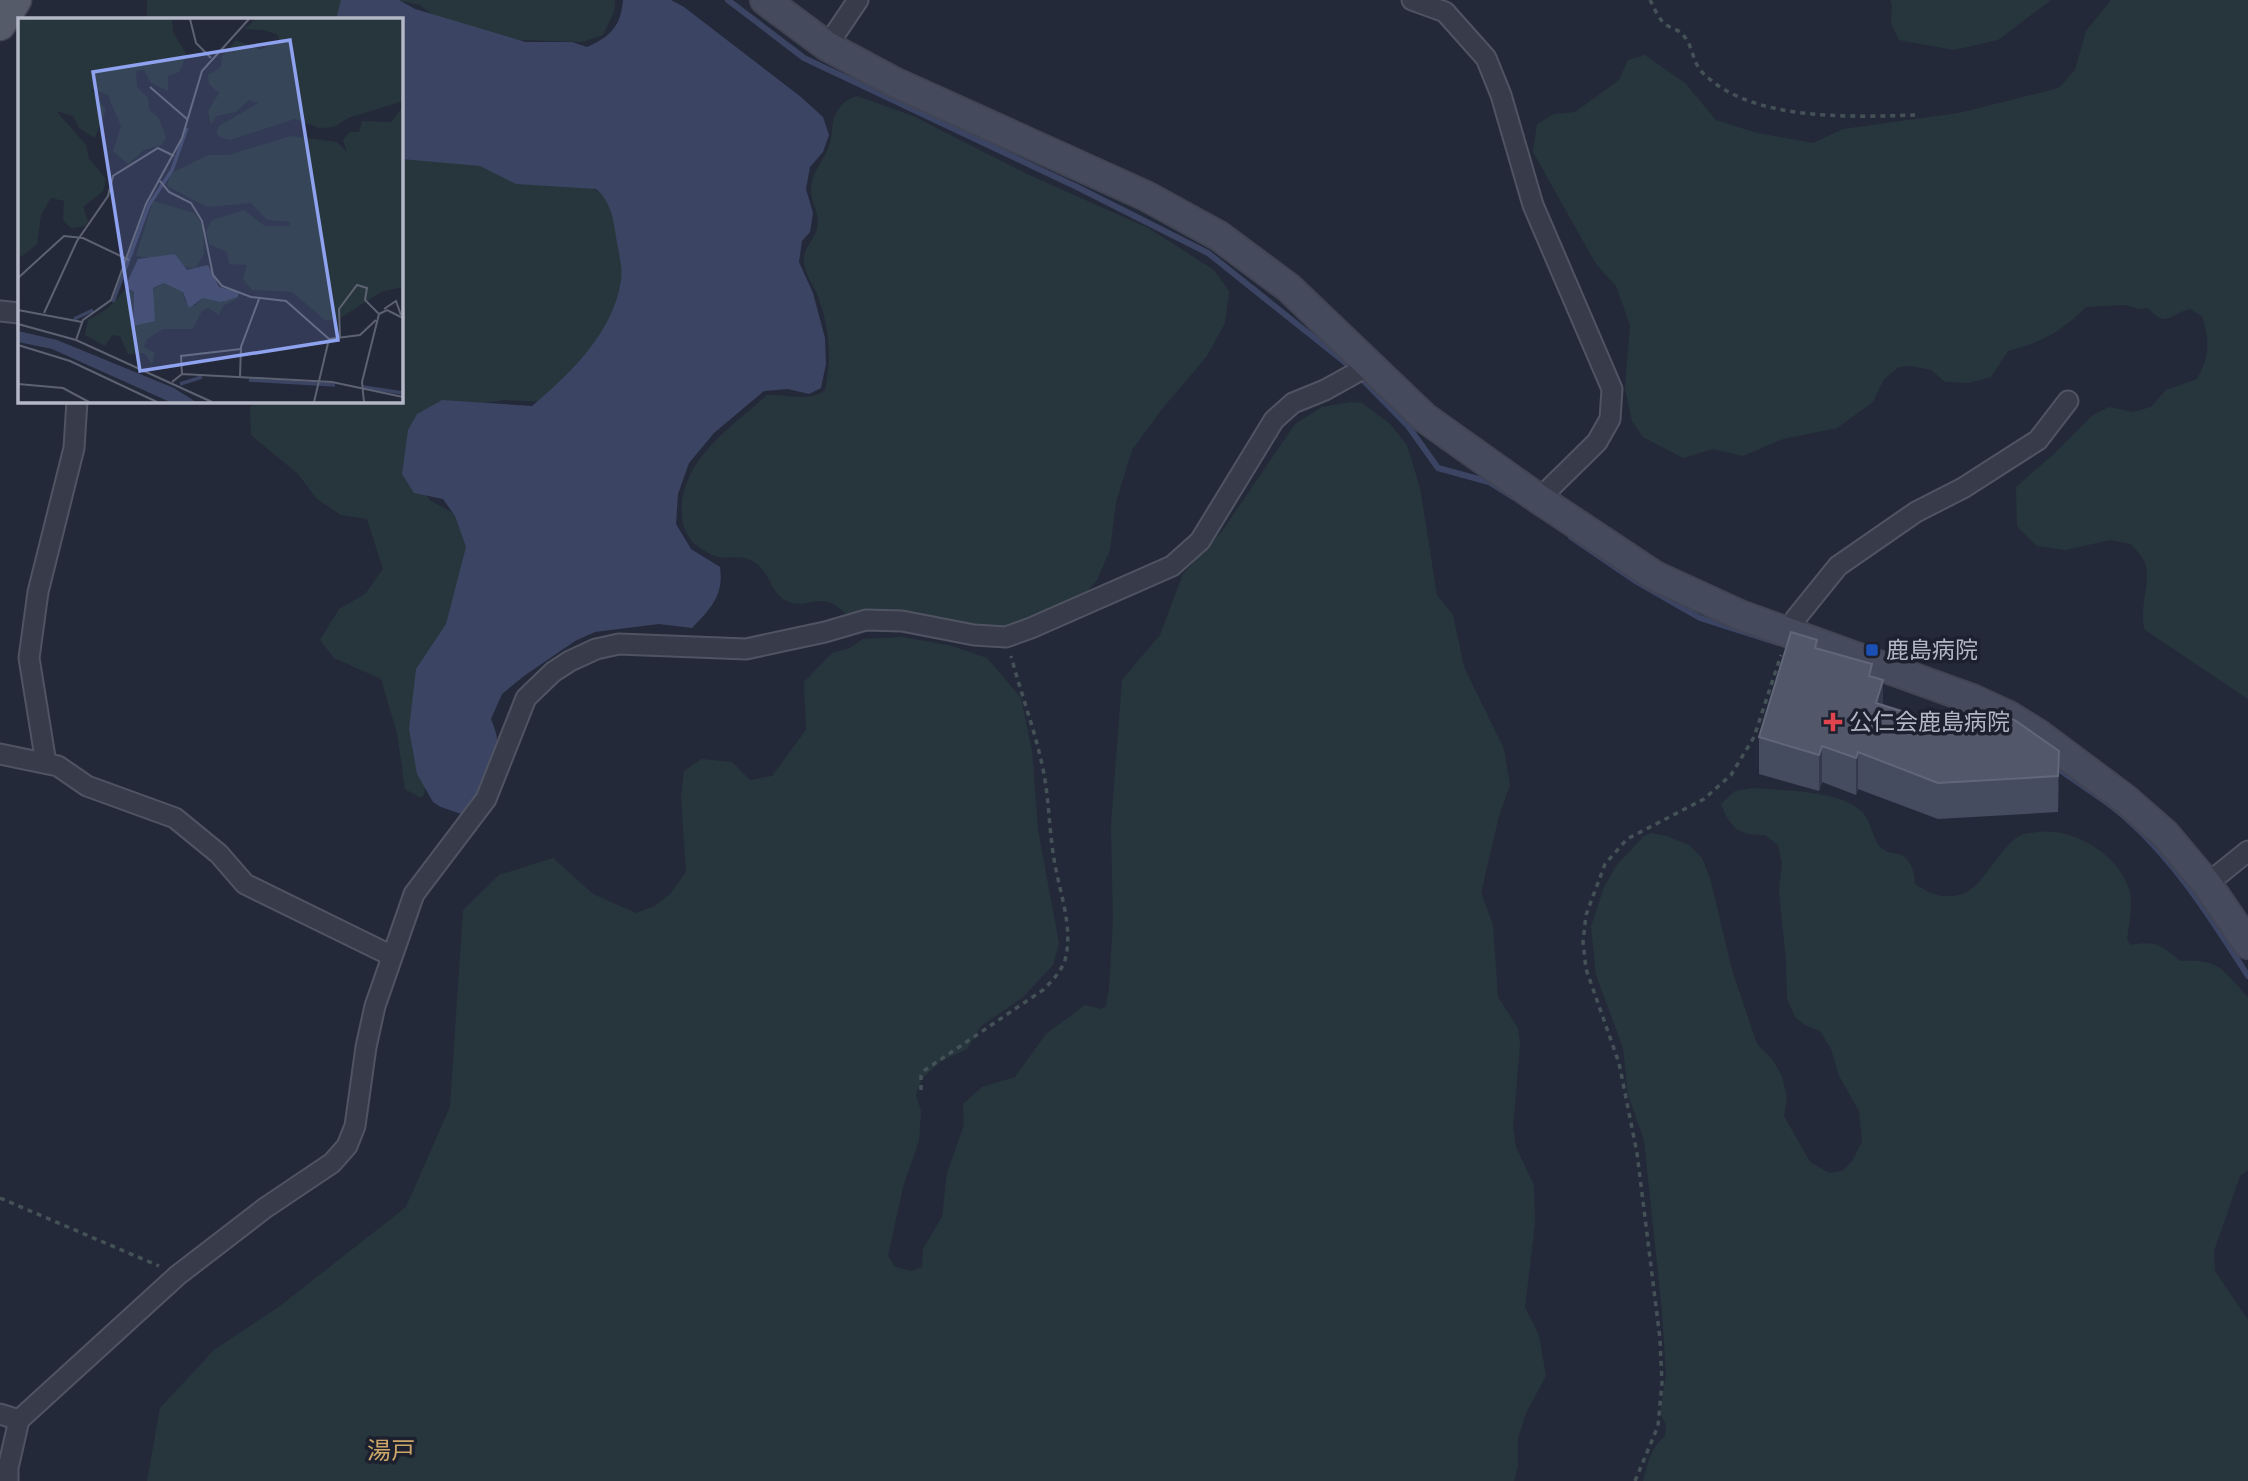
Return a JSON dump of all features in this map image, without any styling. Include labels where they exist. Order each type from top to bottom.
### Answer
[{"type":"main road","points":[[0,25],[16,0]]},
{"type":"street","points":[[765,0],[827,46],[894,82],[1146,196],[1219,236],[1289,288],[1359,371],[1539,499],[1655,576],[1786,642],[1972,699],[2009,716],[2038,734],[2125,799],[2165,834],[2207,884],[2248,944]]},
{"type":"street","points":[[827,46],[858,0]]},
{"type":"street","points":[[1412,0],[1445,12],[1486,58],[1501,95],[1532,205],[1612,389],[1610,419],[1597,442],[1539,499]]},
{"type":"street","points":[[0,311],[18,313]]},
{"type":"street","points":[[8,1481],[9,1417],[178,1275],[265,1209],[332,1163],[347,1146],[355,1126],[374,1006],[414,894],[486,799],[526,698],[553,672],[570,660],[596,649],[619,644],[746,649],[866,620],[902,621],[974,635],[1006,636],[1031,628],[1171,566],[1200,541],[1274,420],[1293,403],[1325,390],[1359,371]]},
{"type":"street","points":[[1786,642],[1796,618],[1838,566],[1916,512],[1963,488],[2038,440],[2068,401]]},
{"type":"street","points":[[46,763],[29,658],[38,592],[74,448],[77,402]]},
{"type":"street","points":[[0,754],[58,766],[87,786],[175,818],[219,854],[245,884],[392,956]]},
{"type":"street","points":[[2207,884],[2248,850]]},
{"type":"path","points":[[1650,0],[1664,23],[1685,37],[1700,70],[1724,89],[1739,96],[1784,111],[1812,115],[1915,115]]},
{"type":"path","points":[[921,1090],[921,1076],[925,1070],[1043,990],[1065,961],[1065,917],[1054,860],[1044,773],[1036,736],[1006,636]]},
{"type":"path","points":[[1635,1481],[1658,1426],[1662,1383],[1660,1339],[1637,1153],[1619,1063],[1586,969],[1583,942],[1586,915],[1605,864],[1627,839],[1704,799],[1731,775],[1754,737],[1786,642]]},
{"type":"path","points":[[0,1198],[178,1275]]},
{"type":"shaded area","points":[[147,0],[358,0],[346,18],[145,18]]},
{"type":"shaded area","points":[[396,0],[615,0],[614,12],[603,35],[582,42],[494,39],[445,24],[420,5]]},
{"type":"shaded area","points":[[1890,0],[2051,0],[1998,40],[1954,50],[1899,40],[1891,24]]},
{"type":"shaded area","points":[[2111,0],[2248,0],[2248,699],[2145,630],[2143,613],[2147,570],[2143,558],[2131,544],[2110,540],[2066,550],[2037,546],[2017,526],[2016,487],[2093,415],[2109,407],[2133,412],[2151,407],[2166,390],[2197,379],[2207,348],[2202,316],[2190,309],[2164,319],[2148,308],[2139,309],[2125,305],[2086,307],[2050,335],[2008,351],[1991,377],[1969,383],[1945,382],[1931,370],[1911,366],[1899,367],[1884,379],[1873,402],[1837,428],[1783,439],[1743,456],[1713,449],[1683,458],[1643,437],[1632,421],[1625,388],[1630,325],[1616,286],[1596,264],[1533,152],[1537,124],[1554,114],[1575,112],[1619,80],[1628,60],[1645,55],[1685,83],[1716,120],[1757,133],[1813,143],[1843,129],[1959,113],[2059,88],[2075,70],[2086,31]]},
{"type":"shaded area","points":[[857,96],[913,116],[1027,174],[1148,228],[1214,270],[1229,291],[1225,323],[1207,356],[1162,409],[1132,450],[1116,502],[1110,550],[1097,580],[1084,595],[1013,626],[990,629],[894,610],[869,609],[846,614],[828,602],[791,603],[779,595],[763,570],[754,562],[745,558],[709,554],[692,542],[683,523],[683,496],[689,479],[709,447],[723,433],[767,395],[804,397],[825,390],[829,354],[825,319],[804,265],[805,253],[818,225],[811,191],[816,171],[828,150],[835,115],[845,102]]},
{"type":"shaded area","points":[[402,152],[577,178],[614,202],[626,289],[610,328],[548,402],[505,400],[456,407],[412,478],[431,501],[466,520],[473,553],[424,795],[421,798],[405,789],[397,733],[381,679],[334,658],[320,640],[339,609],[365,594],[383,569],[367,519],[341,515],[317,499],[298,474],[251,435],[250,407],[257,402],[402,402]]},
{"type":"shaded area","points":[[1350,402],[1362,403],[1390,424],[1407,445],[1420,488],[1437,595],[1453,615],[1464,667],[1504,749],[1510,785],[1499,816],[1481,893],[1493,925],[1498,997],[1518,1028],[1520,1044],[1513,1128],[1516,1147],[1534,1185],[1535,1223],[1525,1307],[1539,1335],[1546,1376],[1526,1413],[1518,1438],[1518,1466],[1514,1481],[147,1481],[160,1408],[214,1350],[280,1306],[406,1207],[450,1107],[463,910],[499,875],[553,858],[593,894],[636,913],[655,906],[671,893],[686,872],[681,798],[684,771],[702,759],[732,762],[750,780],[772,776],[806,730],[804,682],[832,653],[850,648],[863,639],[903,637],[952,646],[987,658],[1021,698],[1032,751],[1038,830],[1059,943],[1053,965],[1022,998],[981,1026],[967,1049],[941,1061],[921,1080],[916,1095],[921,1111],[919,1141],[903,1187],[888,1256],[895,1267],[912,1271],[922,1267],[923,1249],[942,1217],[947,1173],[964,1125],[963,1104],[982,1087],[1015,1077],[1046,1034],[1085,1005],[1101,1009],[1106,1006],[1113,920],[1111,825],[1122,680],[1160,635],[1183,574],[1223,530],[1295,424],[1322,407]]},
{"type":"shaded area","points":[[1754,788],[1813,793],[1843,800],[1855,806],[1867,818],[1881,848],[1902,855],[1911,865],[1915,884],[1939,895],[1958,895],[1972,889],[2006,847],[2021,835],[2050,832],[2078,838],[2114,863],[2128,886],[2131,899],[2127,940],[2131,945],[2152,944],[2168,951],[2180,961],[2212,964],[2225,973],[2248,997],[2248,1170],[2240,1176],[2214,1251],[2215,1271],[2248,1320],[2248,1481],[1643,1481],[1653,1451],[1665,1436],[1666,1424],[1660,1414],[1666,1374],[1662,1311],[1644,1140],[1628,1095],[1623,1048],[1596,975],[1591,927],[1604,887],[1616,866],[1644,836],[1651,833],[1667,836],[1689,845],[1702,858],[1710,878],[1732,970],[1757,1044],[1772,1059],[1782,1076],[1787,1098],[1784,1116],[1810,1162],[1829,1173],[1842,1171],[1852,1161],[1862,1142],[1859,1111],[1839,1076],[1831,1049],[1820,1031],[1795,1017],[1787,998],[1779,890],[1782,864],[1778,845],[1765,835],[1748,834],[1736,829],[1721,804],[1735,791]]},
{"type":"water","points":[[341,0],[399,0],[415,9],[526,42],[572,42],[587,47],[613,30],[620,17],[623,0],[671,0],[684,7],[801,97],[823,117],[829,135],[823,152],[810,167],[806,189],[813,213],[810,232],[802,241],[799,262],[813,293],[825,338],[826,364],[821,388],[809,394],[788,389],[764,391],[714,433],[689,463],[678,494],[676,524],[691,549],[720,567],[720,586],[715,600],[692,628],[659,624],[595,632],[575,641],[502,694],[491,719],[497,740],[494,760],[481,789],[464,815],[433,802],[417,774],[409,729],[416,669],[446,624],[466,547],[455,516],[443,499],[414,493],[402,474],[408,430],[417,414],[442,400],[532,406],[561,381],[600,335],[617,299],[621,280],[620,258],[610,211],[605,199],[596,189],[516,184],[480,166],[402,159],[402,18],[336,18]]},
{"type":"building","points":[[1791,632],[1817,640],[1815,648],[1872,664],[1869,676],[1883,680],[1876,703],[1949,726],[1970,717],[1986,715],[2002,715],[2016,721],[2059,751],[2058,776],[1938,783],[1858,752],[1856,758],[1822,746],[1819,755],[1759,737]]},
{"type":"waterway","points":[[728,0],[804,58],[1079,188],[1208,253],[1347,364],[1408,426],[1438,468],[1489,482],[1513,497]]},
{"type":"waterway","points":[[1571,537],[1637,582],[1700,618],[1778,643]]},
{"type":"waterway","points":[[2052,764],[2117,811],[2162,854],[2193,893],[2248,976]]},
{"type":"place","name":"鹿島病院","points":[[1872,650]]},
{"type":"place","name":"公仁会鹿島病院","points":[[1833,722]]},
{"type":"district","name":"湯戸","points":[[391,1451]]}]
